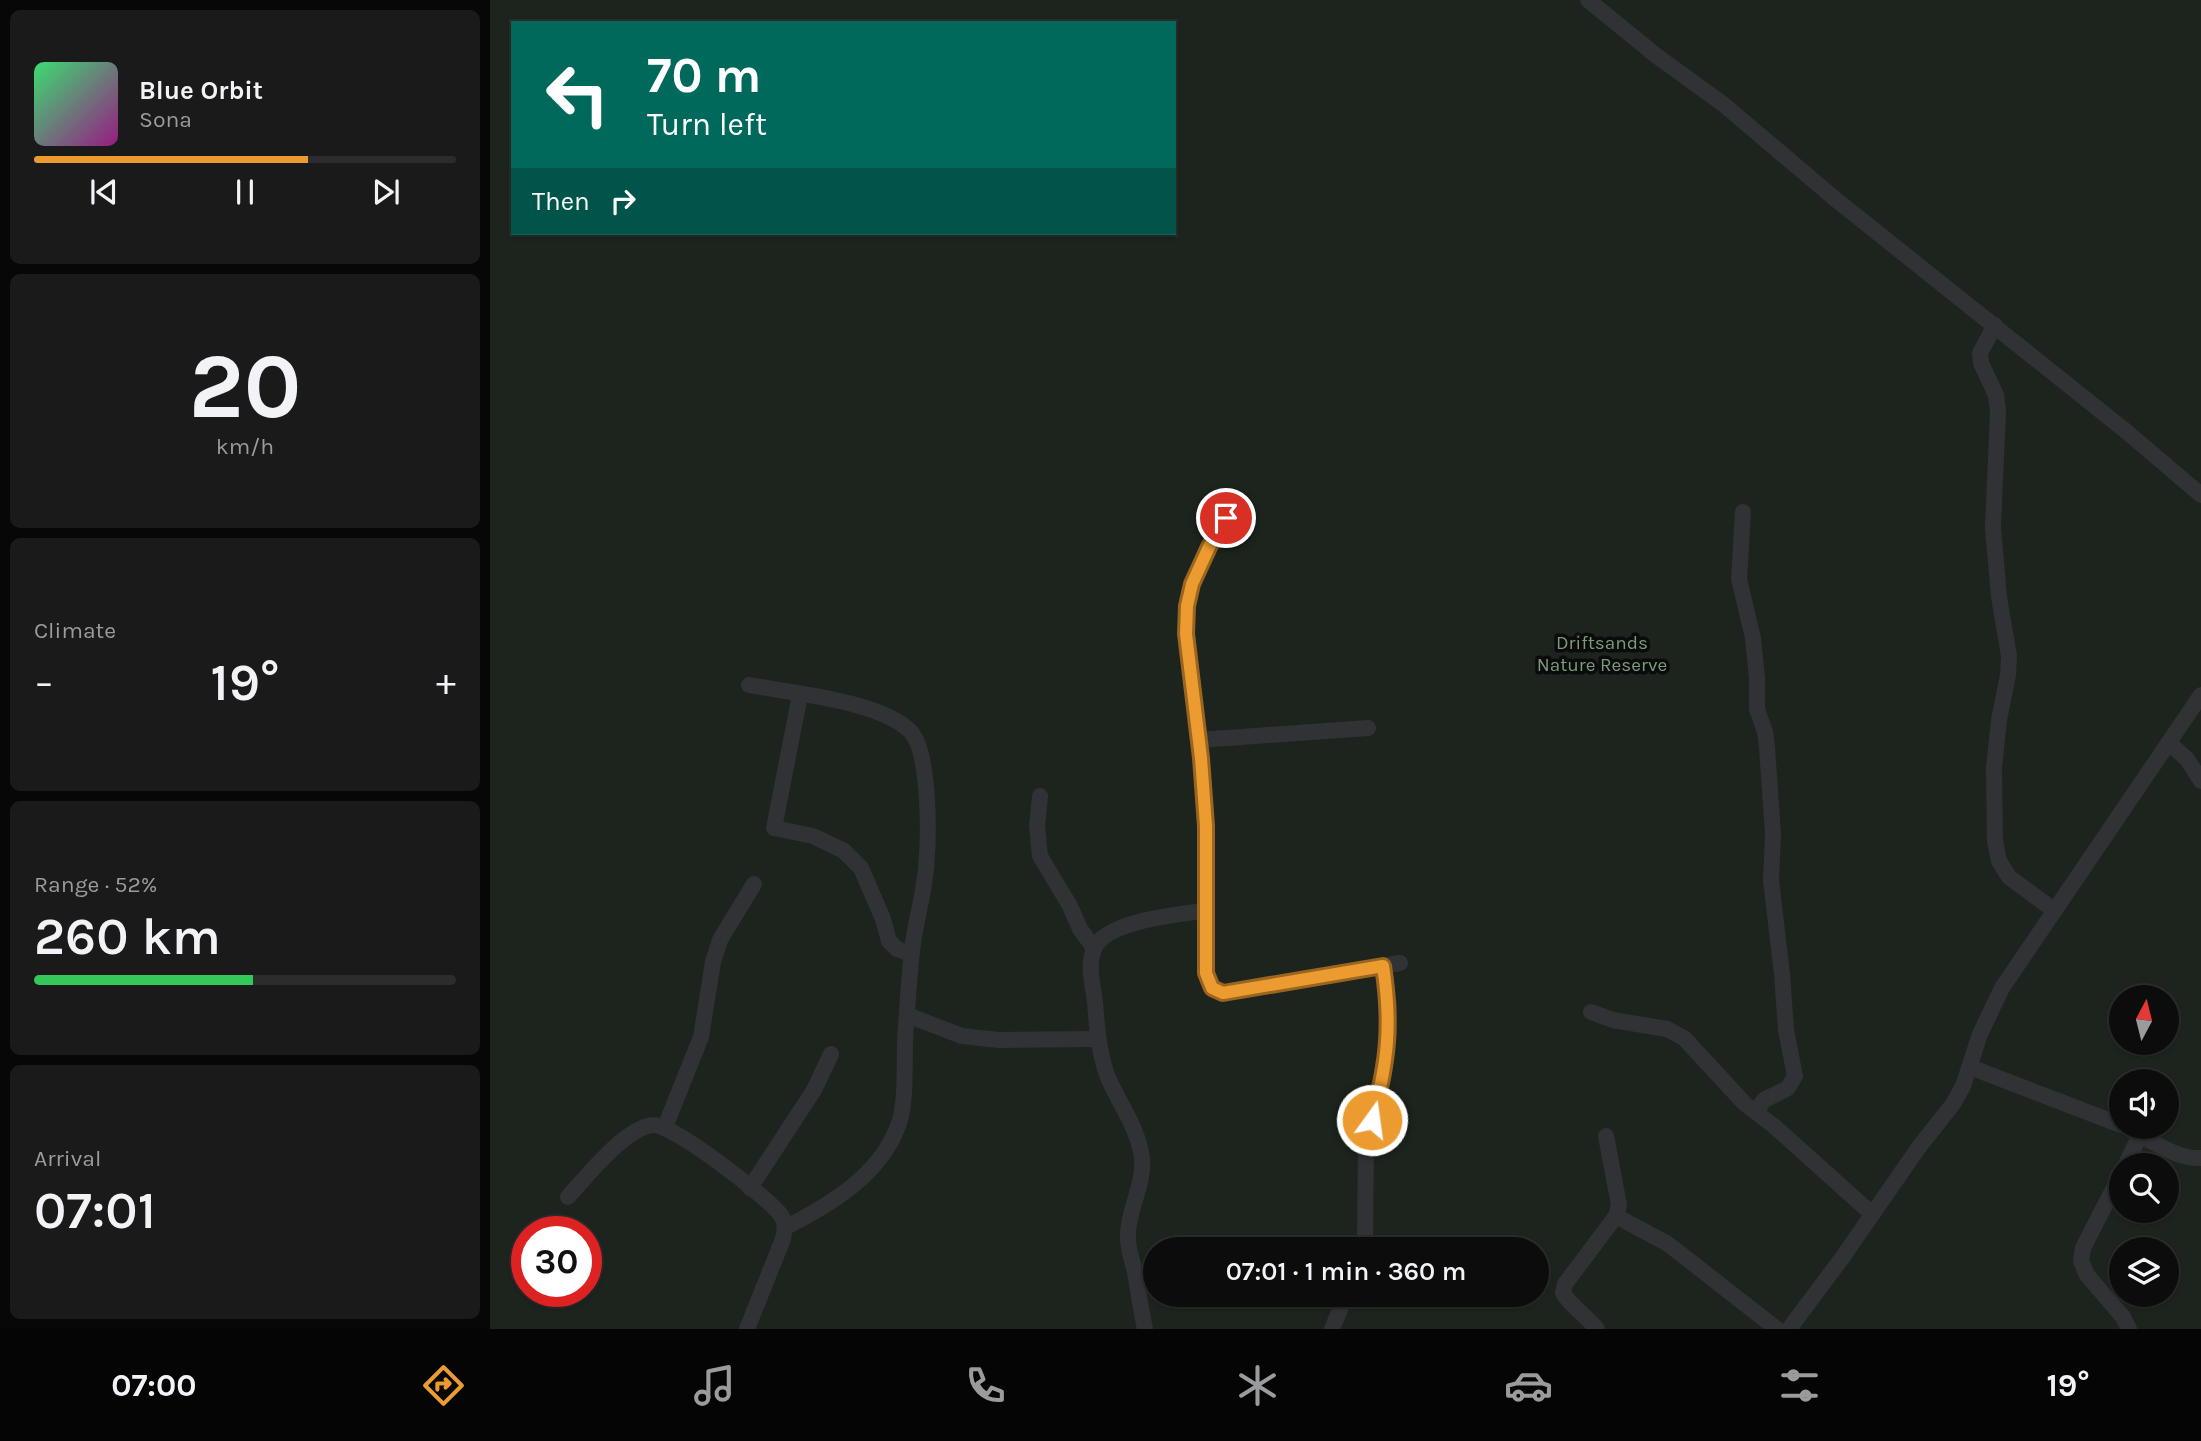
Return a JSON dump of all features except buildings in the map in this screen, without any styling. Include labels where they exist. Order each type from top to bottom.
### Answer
[{"type":"street","points":[[1588,0],[1658,57],[1723,104],[1834,198],[2127,432],[2201,495]]},
{"type":"street","points":[[1994,325],[1980,353],[1981,363],[1996,395],[1998,411],[1993,527],[1998,597],[2009,656],[1994,768],[1995,841],[1999,861],[2009,877],[2055,911]]},
{"type":"street","points":[[1743,512],[1739,579],[1753,638],[1757,709],[1767,747],[1773,834],[1771,880],[1786,1030],[1795,1076],[1788,1088],[1764,1100],[1756,1112]]},
{"type":"street","points":[[1226,518],[1192,584],[1187,606],[1186,634],[1206,826],[1206,973],[1212,988],[1223,993],[1400,963]]},
{"type":"street","points":[[749,685],[860,706],[893,718],[912,733],[922,751],[926,785],[926,867],[912,954],[898,1126],[880,1156],[852,1187],[819,1211],[786,1227]]},
{"type":"street","points":[[800,695],[774,828],[813,836],[844,850],[861,868],[883,919],[889,941],[897,949],[912,954]]},
{"type":"street","points":[[1789,1329],[1919,1147],[1953,1104],[1970,1068],[1980,1034],[2002,988],[2201,695]]},
{"type":"street","points":[[1199,740],[1368,729]]},
{"type":"street","points":[[2169,743],[2187,759],[2201,781]]},
{"type":"street","points":[[1040,796],[1037,826],[1040,856],[1070,906],[1080,929],[1094,948]]},
{"type":"street","points":[[665,1127],[701,1037],[713,962],[720,940],[754,884]]},
{"type":"street","points":[[1145,1329],[1127,1238],[1129,1218],[1142,1173],[1142,1153],[1130,1118],[1108,1079],[1098,1039],[1091,964],[1094,948],[1105,936],[1135,923],[1205,911]]},
{"type":"street","points":[[1365,1237],[1366,1142],[1378,1097],[1389,1035],[1389,1004],[1383,966]]},
{"type":"street","points":[[1591,1012],[1613,1020],[1667,1029],[1684,1038],[1745,1104],[1872,1214]]},
{"type":"street","points":[[906,1015],[962,1036],[999,1040],[1098,1039]]},
{"type":"street","points":[[750,1188],[814,1090],[831,1054]]},
{"type":"street","points":[[1970,1068],[2109,1120]]},
{"type":"street","points":[[568,1197],[630,1134],[652,1125],[665,1127],[701,1150],[781,1215],[786,1227],[747,1329]]},
{"type":"street","points":[[1597,1329],[1563,1293],[1565,1284],[1616,1216],[1619,1205],[1606,1136]]},
{"type":"street","points":[[2148,1139],[2178,1155],[2201,1158]]},
{"type":"street","points":[[2109,1197],[2083,1248],[2081,1261],[2087,1275],[2123,1317],[2129,1329]]},
{"type":"street","points":[[1616,1216],[1668,1244],[1777,1329]]},
{"type":"street","points":[[1332,1329],[1341,1307]]},
{"type":"green space","name":"Driftsands Nature Reserve","points":[[490,0],[2201,0],[2201,1329],[490,1329]]},
{"type":"route","points":[[1226,518],[1192,584],[1187,606],[1186,634],[1206,826],[1206,973],[1212,988],[1223,993],[1383,966],[1389,1004],[1389,1035],[1372,1120]]}]
